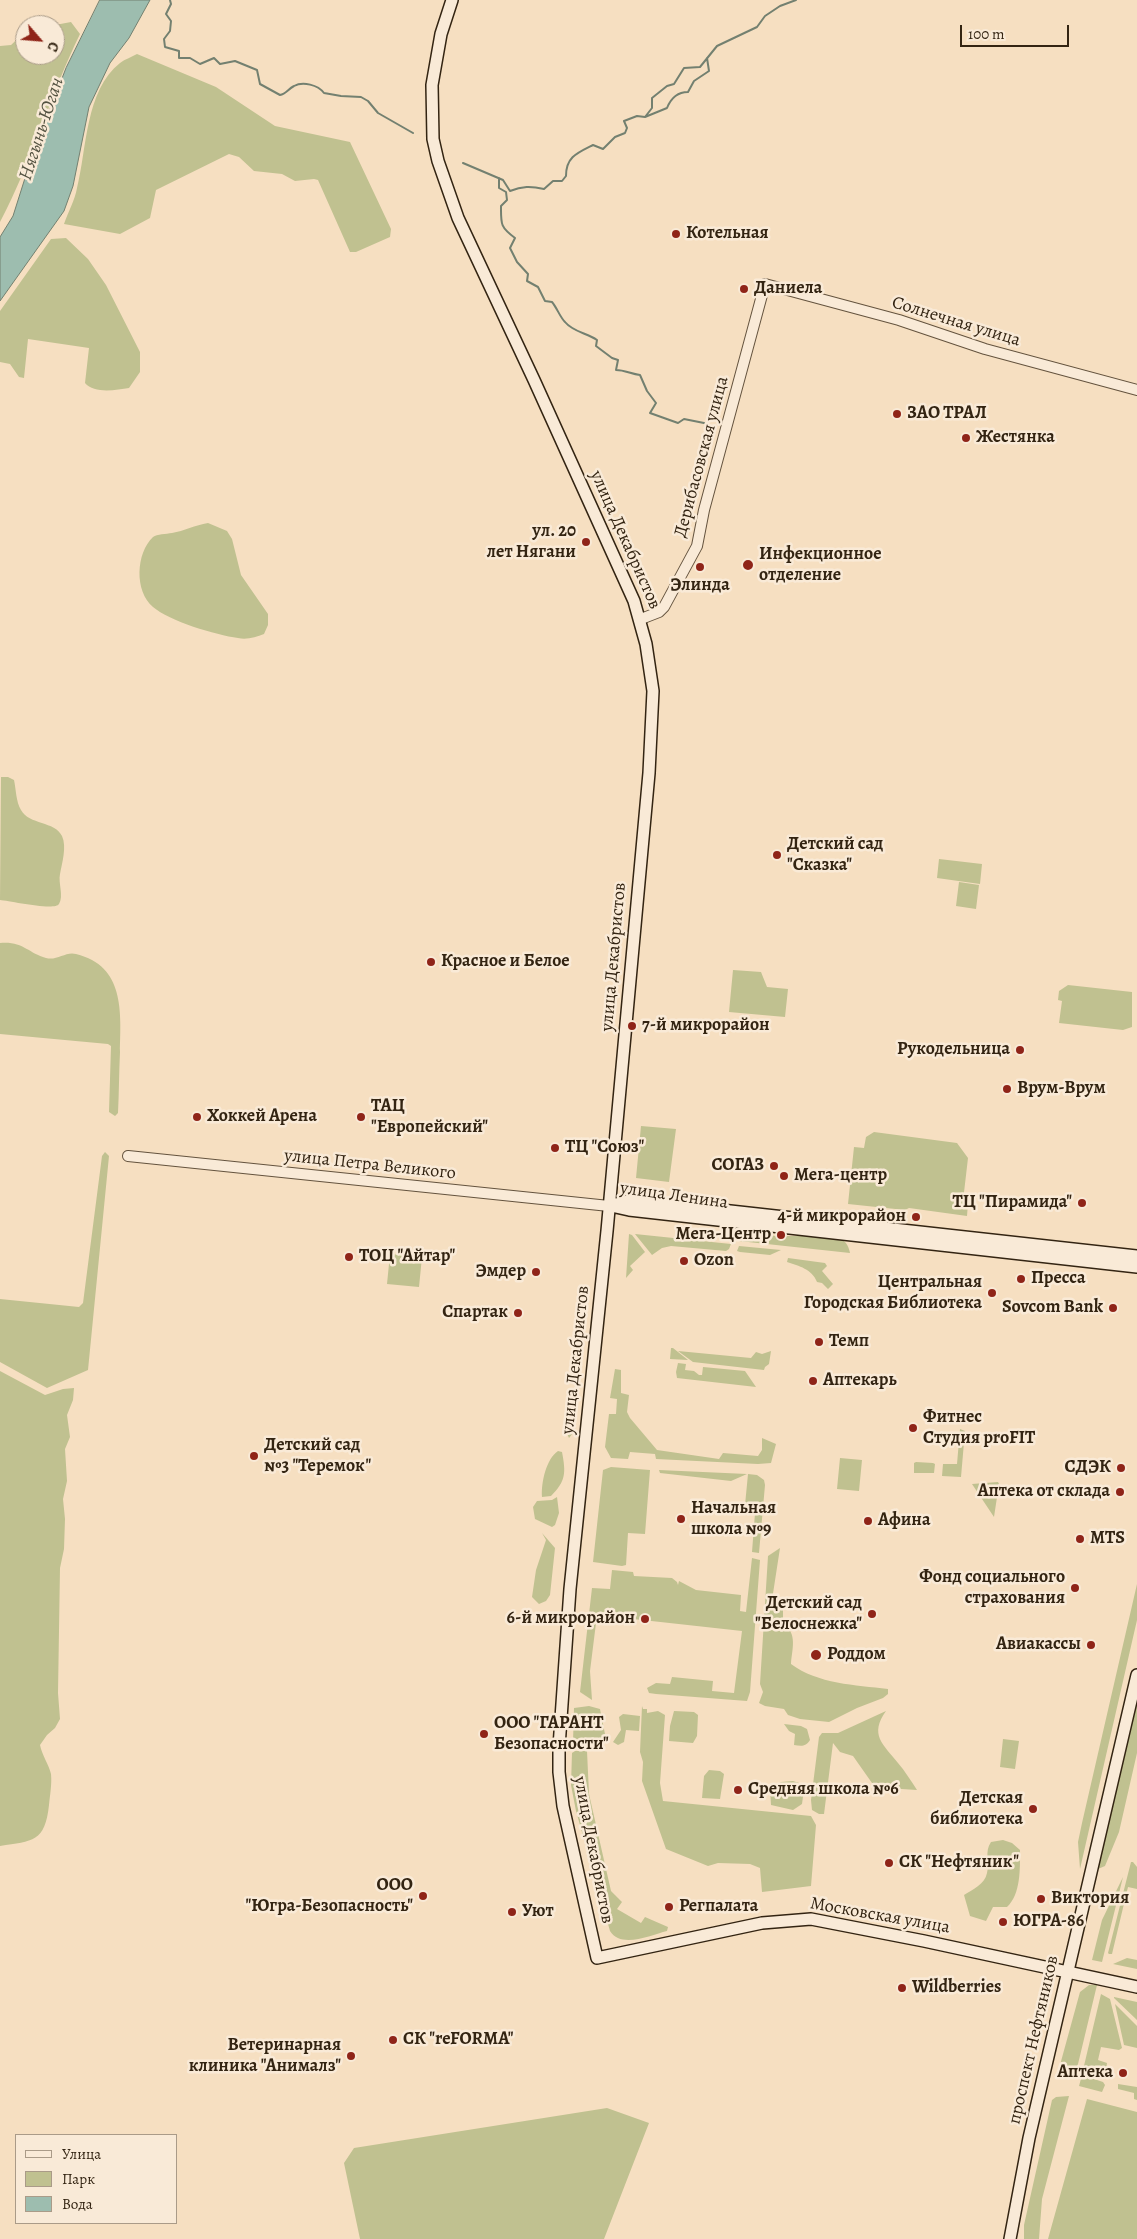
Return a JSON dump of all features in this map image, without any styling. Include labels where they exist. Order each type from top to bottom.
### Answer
[{"type":"main road","name":"улица Декабристов","points":[[452,0],[440,34],[432,85],[433,139],[443,179],[458,218],[626,582],[641,619],[650,668],[653,714],[649,773],[609,1206],[570,1589],[559,1760],[563,1806],[597,1958]]},
{"type":"main road","name":"улица Ленина","points":[[609,1206],[631,1200],[998,1246],[1137,1267]]},
{"type":"main road","name":"улица Ленина","points":[[998,1246],[1137,1256]]},
{"type":"main road","name":"проспект Нефтяников","points":[[1010,2239],[1021,2175],[1137,1674]]},
{"type":"main road","name":"Московская улица","points":[[597,1958],[762,1923],[805,1919],[835,1923],[1137,1987]]},
{"type":"street","name":"Дерибасовская улица","points":[[641,619],[659,612],[664,607],[697,546],[704,510],[766,284]]},
{"type":"street","name":"Солнечная улица","points":[[766,284],[898,320],[985,349],[1137,390]]},
{"type":"street","name":"улица Петра Великого","points":[[128,1156],[609,1206]]},
{"type":"green space","points":[[71,22],[80,34],[59,81],[22,176],[0,222],[0,46],[11,45],[15,41],[15,65],[65,65],[65,23]]},
{"type":"green space","points":[[137,54],[216,87],[275,126],[350,142],[391,229],[390,237],[356,252],[350,252],[318,180],[295,181],[282,174],[254,171],[239,157],[229,154],[156,190],[150,218],[120,234],[64,224],[76,192],[89,121],[100,89],[120,63]]},
{"type":"green space","points":[[66,238],[88,259],[106,285],[140,352],[140,372],[129,388],[99,390],[85,383],[89,348],[28,339],[24,378],[19,377],[10,364],[0,362],[0,311],[51,239]]},
{"type":"green space","points":[[208,523],[227,531],[232,539],[241,575],[268,614],[268,625],[264,634],[241,639],[206,631],[160,612],[147,600],[140,582],[140,572],[143,552],[147,544],[157,535]]},
{"type":"green space","points":[[1,777],[8,777],[14,780],[18,803],[25,815],[54,828],[62,836],[64,850],[60,878],[61,897],[59,904],[56,906],[41,906],[0,900]]},
{"type":"green space","points":[[939,859],[982,864],[980,884],[937,878]]},
{"type":"green space","points":[[959,882],[979,885],[976,909],[956,906]]},
{"type":"green space","points":[[0,943],[14,944],[50,959],[72,953],[76,954],[92,960],[104,969],[112,980],[117,992],[120,1022],[118,1113],[115,1116],[109,1112],[111,1046],[108,1044],[0,1034]]},
{"type":"green space","points":[[733,970],[761,972],[767,987],[788,989],[785,1017],[729,1012]]},
{"type":"green space","points":[[1068,985],[1132,992],[1132,1027],[1123,1030],[1059,1023],[1062,1001],[1058,1000],[1059,991]]},
{"type":"green space","points":[[641,1126],[676,1129],[669,1182],[636,1178]]},
{"type":"green space","points":[[874,1132],[957,1143],[968,1158],[963,1201],[968,1203],[967,1216],[909,1208],[905,1210],[848,1204],[854,1147],[864,1148],[866,1137]]},
{"type":"green space","points":[[105,1152],[109,1156],[88,1370],[47,1388],[0,1362],[0,1299],[79,1307],[83,1303],[102,1156]]},
{"type":"green space","points":[[744,1228],[775,1236],[836,1238],[845,1242],[850,1253],[739,1241],[740,1230]]},
{"type":"green space","points":[[629,1234],[632,1235],[645,1252],[630,1266],[633,1270],[626,1278]]},
{"type":"green space","points":[[635,1234],[731,1244],[726,1251],[671,1246],[662,1248],[652,1255]]},
{"type":"green space","points":[[739,1246],[781,1250],[770,1255],[740,1252],[737,1251]]},
{"type":"green space","points":[[390,1254],[422,1257],[419,1287],[387,1284]]},
{"type":"green space","points":[[788,1258],[825,1263],[827,1266],[822,1271],[833,1284],[828,1289],[822,1283],[817,1282],[808,1271],[787,1262]]},
{"type":"green space","points":[[671,1348],[673,1348],[688,1360],[670,1359]]},
{"type":"green space","points":[[678,1351],[751,1358],[756,1352],[762,1354],[771,1351],[769,1364],[764,1370],[693,1362]]},
{"type":"green space","points":[[678,1363],[686,1364],[685,1370],[694,1371],[699,1375],[702,1375],[703,1367],[745,1371],[756,1387],[677,1378]]},
{"type":"green space","points":[[615,1369],[621,1370],[621,1393],[629,1395],[627,1412],[630,1418],[657,1450],[719,1459],[723,1453],[758,1456],[762,1450],[762,1438],[776,1444],[771,1463],[656,1459],[655,1454],[630,1452],[628,1459],[611,1458],[605,1447],[609,1414],[616,1414],[617,1399],[610,1398]]},
{"type":"green space","points":[[0,1371],[45,1395],[63,1389],[74,1388],[73,1400],[67,1415],[70,1437],[65,1449],[67,1481],[63,1499],[65,1519],[64,1549],[60,1568],[58,1693],[60,1719],[55,1728],[40,1745],[51,1774],[47,1817],[40,1833],[29,1841],[0,1846]]},
{"type":"green space","points":[[577,1390],[573,1433],[569,1438],[566,1427],[567,1404],[573,1393]]},
{"type":"green space","points":[[960,1429],[965,1431],[961,1477],[942,1476],[943,1464],[957,1464]]},
{"type":"green space","points":[[558,1451],[562,1452],[564,1476],[560,1486],[551,1496],[542,1497],[542,1485],[547,1465]]},
{"type":"green space","points":[[840,1458],[862,1460],[859,1491],[837,1489]]},
{"type":"green space","points":[[914,1463],[935,1464],[934,1473],[914,1473]]},
{"type":"green space","points":[[611,1467],[650,1470],[645,1534],[628,1533],[626,1565],[622,1566],[593,1562],[603,1470]]},
{"type":"green space","points":[[659,1470],[747,1474],[731,1481],[660,1473]]},
{"type":"green space","points":[[748,1474],[757,1475],[764,1480],[765,1485],[759,1553],[752,1552],[755,1513],[745,1505]]},
{"type":"green space","points":[[998,1482],[999,1484],[994,1517],[972,1484]]},
{"type":"green space","points":[[557,1497],[559,1513],[555,1525],[552,1527],[535,1519],[533,1507],[537,1501],[552,1500]]},
{"type":"green space","points":[[542,1533],[555,1548],[550,1595],[546,1601],[539,1604],[532,1597],[536,1570],[546,1540]]},
{"type":"green space","points":[[780,1548],[772,1600],[783,1604],[783,1624],[791,1632],[793,1642],[791,1664],[802,1671],[825,1680],[888,1689],[888,1694],[883,1698],[829,1722],[800,1719],[788,1715],[784,1709],[765,1706],[759,1703],[763,1692],[760,1684],[768,1556]]},
{"type":"green space","points":[[752,1558],[760,1560],[750,1692],[747,1701],[656,1694],[649,1693],[647,1688],[656,1683],[670,1684],[672,1677],[713,1681],[712,1691],[734,1693],[742,1631],[597,1615],[590,1671],[592,1700],[580,1692],[592,1588],[610,1589],[612,1570],[633,1572],[634,1576],[672,1578],[678,1585],[679,1581],[696,1590],[741,1595],[740,1611],[746,1612]]},
{"type":"green space","points":[[1137,1584],[1137,1620],[1080,1869],[1078,1842]]},
{"type":"green space","points":[[1137,1699],[1137,1753],[1119,1832],[1105,1866],[1098,1869]]},
{"type":"green space","points":[[589,1706],[600,1709],[605,1734],[602,1741],[573,1742],[574,1708]]},
{"type":"green space","points":[[642,1706],[643,1709],[647,1709],[647,1713],[658,1711],[665,1715],[660,1783],[663,1801],[811,1816],[816,1825],[811,1886],[762,1892],[760,1868],[750,1864],[718,1863],[708,1866],[666,1849],[642,1781],[643,1762],[640,1752]]},
{"type":"green space","points":[[674,1711],[694,1712],[698,1715],[697,1736],[693,1743],[669,1741]]},
{"type":"green space","points":[[886,1711],[879,1727],[880,1739],[917,1790],[886,1788],[872,1783],[853,1756],[840,1752],[833,1743],[824,1814],[819,1814],[812,1810],[811,1800],[819,1737],[822,1733],[838,1733]]},
{"type":"green space","points":[[623,1714],[640,1716],[639,1731],[626,1730],[624,1742],[618,1745],[613,1742],[621,1730],[619,1717]]},
{"type":"green space","points":[[784,1724],[801,1726],[807,1729],[810,1740],[805,1745],[794,1745],[795,1734],[789,1731]]},
{"type":"green space","points":[[1003,1739],[1019,1741],[1015,1769],[1000,1767]]},
{"type":"green space","points":[[575,1751],[587,1751],[589,1794],[611,1891],[622,1902],[617,1909],[641,1923],[645,1917],[668,1927],[667,1931],[645,1938],[629,1940],[621,1939],[610,1931],[576,1811],[571,1785],[572,1753]]},
{"type":"green space","points":[[709,1770],[720,1771],[724,1774],[720,1799],[702,1798],[704,1776]]},
{"type":"green space","points":[[793,1781],[802,1784],[804,1789],[802,1804],[793,1810],[771,1805],[770,1788],[781,1782]]},
{"type":"green space","points":[[1003,1840],[1012,1843],[1020,1850],[1019,1880],[1012,1902],[1007,1907],[993,1907],[986,1921],[970,1916],[964,1895],[978,1886],[986,1877],[988,1869],[987,1853],[991,1842]]},
{"type":"green space","points":[[1131,1862],[1137,1867],[1137,1889],[1128,1887],[1112,1954],[1109,1954],[1108,1953]]},
{"type":"green space","points":[[1123,1877],[1102,1962],[1092,1960],[1102,1920]]},
{"type":"green space","points":[[1127,1958],[1137,1960],[1137,1969],[1113,1964]]},
{"type":"green space","points":[[1089,1985],[1097,1985],[1078,2064],[1076,2068],[1060,2065],[1080,1992]]},
{"type":"green space","points":[[1101,1994],[1110,1999],[1122,2048],[1119,2050],[1101,2047],[1098,2060],[1107,2063],[1105,2076],[1083,2070]]},
{"type":"green space","points":[[1114,1998],[1137,2002],[1137,2020]]},
{"type":"green space","points":[[1115,2004],[1137,2026],[1137,2048],[1124,2045]]},
{"type":"green space","points":[[1082,2075],[1103,2082],[1105,2085],[1102,2092],[1079,2086]]},
{"type":"green space","points":[[1118,2084],[1137,2087],[1137,2100],[1134,2099],[1134,2093],[1118,2089]]},
{"type":"green space","points":[[1069,2096],[1042,2199],[1039,2239],[1024,2239],[1024,2225],[1052,2100],[1056,2097]]},
{"type":"green space","points":[[1087,2099],[1137,2112],[1137,2239],[1048,2239]]},
{"type":"green space","points":[[607,2108],[649,2123],[604,2239],[360,2239],[344,2163],[354,2148]]},
{"type":"water","points":[[100,0],[150,0],[129,38],[110,63],[89,107],[73,186],[64,211],[0,301],[0,237],[13,216],[32,156],[66,68]]},
{"type":"waterway","points":[[170,0],[171,4],[166,14],[171,21],[170,31],[164,39],[165,47],[179,51],[179,58],[190,58],[200,64],[214,58],[220,64],[235,61],[257,70],[260,84],[280,95],[294,86],[306,84],[318,88],[324,93],[361,97],[368,101],[378,113],[413,133]]},
{"type":"waterway","points":[[463,163],[503,180],[510,191],[527,187],[544,189],[553,181],[562,181],[566,176],[568,164],[574,156],[593,145],[603,149],[615,137],[625,133],[627,128],[624,121],[637,116],[645,117],[652,108],[652,98],[667,86],[674,84],[684,68],[700,67],[717,46],[757,27],[765,16],[780,6],[796,0]]},
{"type":"waterway","points":[[645,117],[667,108],[675,96],[688,92],[694,81],[709,71],[707,58]]},
{"type":"waterway","points":[[499,178],[499,188],[506,192],[507,200],[501,206],[502,225],[515,238],[510,248],[517,262],[528,274],[527,281],[538,287],[545,301],[552,302],[568,325],[597,340],[596,346],[612,358],[618,360],[616,370],[640,375],[647,391],[656,403],[650,413],[678,423],[684,419],[704,423]]},
{"type":"place","name":"Котельная","points":[[676,234]]},
{"type":"place","name":"Даниела","points":[[744,289]]},
{"type":"place","name":"ЗАО ТРАЛ","points":[[897,414]]},
{"type":"place","name":"Жестянка","points":[[966,438]]},
{"type":"place","name":"ул. 20 лет Нягани","points":[[586,542]]},
{"type":"place","name":"Инфекционное отделение","points":[[748,565]]},
{"type":"place","name":"Элинда","points":[[700,567]]},
{"type":"place","name":"Детский сад \"Сказка\"","points":[[777,855]]},
{"type":"place","name":"Красное и Белое","points":[[431,962]]},
{"type":"place","name":"7-й микрорайон","points":[[632,1026]]},
{"type":"place","name":"Рукодельница","points":[[1020,1050]]},
{"type":"place","name":"Врум-Врум","points":[[1007,1089]]},
{"type":"place","name":"Хоккей Арена","points":[[197,1117]]},
{"type":"place","name":"ТАЦ \"Европейский\"","points":[[361,1117]]},
{"type":"place","name":"ТЦ \"Союз\"","points":[[555,1148]]},
{"type":"place","name":"СОГАЗ","points":[[774,1166]]},
{"type":"place","name":"Мега-центр","points":[[784,1176]]},
{"type":"place","name":"ТЦ \"Пирамида\"","points":[[1082,1203]]},
{"type":"place","name":"4-й микрорайон","points":[[916,1217]]},
{"type":"place","name":"Мега-Центр","points":[[781,1235]]},
{"type":"place","name":"ТОЦ \"Айтар\"","points":[[349,1257]]},
{"type":"place","name":"Ozon","points":[[684,1261]]},
{"type":"place","name":"Эмдер","points":[[536,1272]]},
{"type":"place","name":"Пресса","points":[[1021,1279]]},
{"type":"place","name":"Центральная Городская Библиотека","points":[[992,1293]]},
{"type":"place","name":"Sovcom Bank","points":[[1113,1308]]},
{"type":"place","name":"Спартак","points":[[518,1313]]},
{"type":"place","name":"Темп","points":[[819,1342]]},
{"type":"place","name":"Аптекарь","points":[[813,1381]]},
{"type":"place","name":"Фитнес Студия proFIT","points":[[913,1428]]},
{"type":"place","name":"Детский сад №3 \"Теремок\"","points":[[254,1456]]},
{"type":"place","name":"СДЭК","points":[[1121,1468]]},
{"type":"place","name":"Аптека от склада","points":[[1120,1492]]},
{"type":"place","name":"Начальная школа №9","points":[[681,1519]]},
{"type":"place","name":"Афина","points":[[868,1521]]},
{"type":"place","name":"MTS","points":[[1080,1539]]},
{"type":"place","name":"Фонд социального страхования","points":[[1075,1588]]},
{"type":"place","name":"Детский сад \"Белоснежка\"","points":[[872,1614]]},
{"type":"place","name":"6-й микрорайон","points":[[645,1619]]},
{"type":"place","name":"Авиакассы","points":[[1091,1645]]},
{"type":"place","name":"Роддом","points":[[816,1655]]},
{"type":"place","name":"ООО \"ГАРАНТ Безопасности\"","points":[[484,1734]]},
{"type":"place","name":"Средняя школа №6","points":[[738,1790]]},
{"type":"place","name":"Детская библиотека","points":[[1033,1809]]},
{"type":"place","name":"СК \"Нефтяник\"","points":[[889,1863]]},
{"type":"place","name":"ООО \"Югра-Безопасность\"","points":[[423,1896]]},
{"type":"place","name":"Виктория","points":[[1041,1899]]},
{"type":"place","name":"Регпалата","points":[[669,1907]]},
{"type":"place","name":"Уют","points":[[512,1912]]},
{"type":"place","name":"ЮГРА-86","points":[[1003,1922]]},
{"type":"place","name":"Wildberries","points":[[902,1988]]},
{"type":"place","name":"СК \"reFORMA\"","points":[[393,2040]]},
{"type":"place","name":"Ветеринарная клиника \"Анималз\"","points":[[351,2056]]},
{"type":"place","name":"Аптека","points":[[1123,2073]]},
{"type":"water label","name":"Нягынь-Юган","points":[[42,129]]}]
